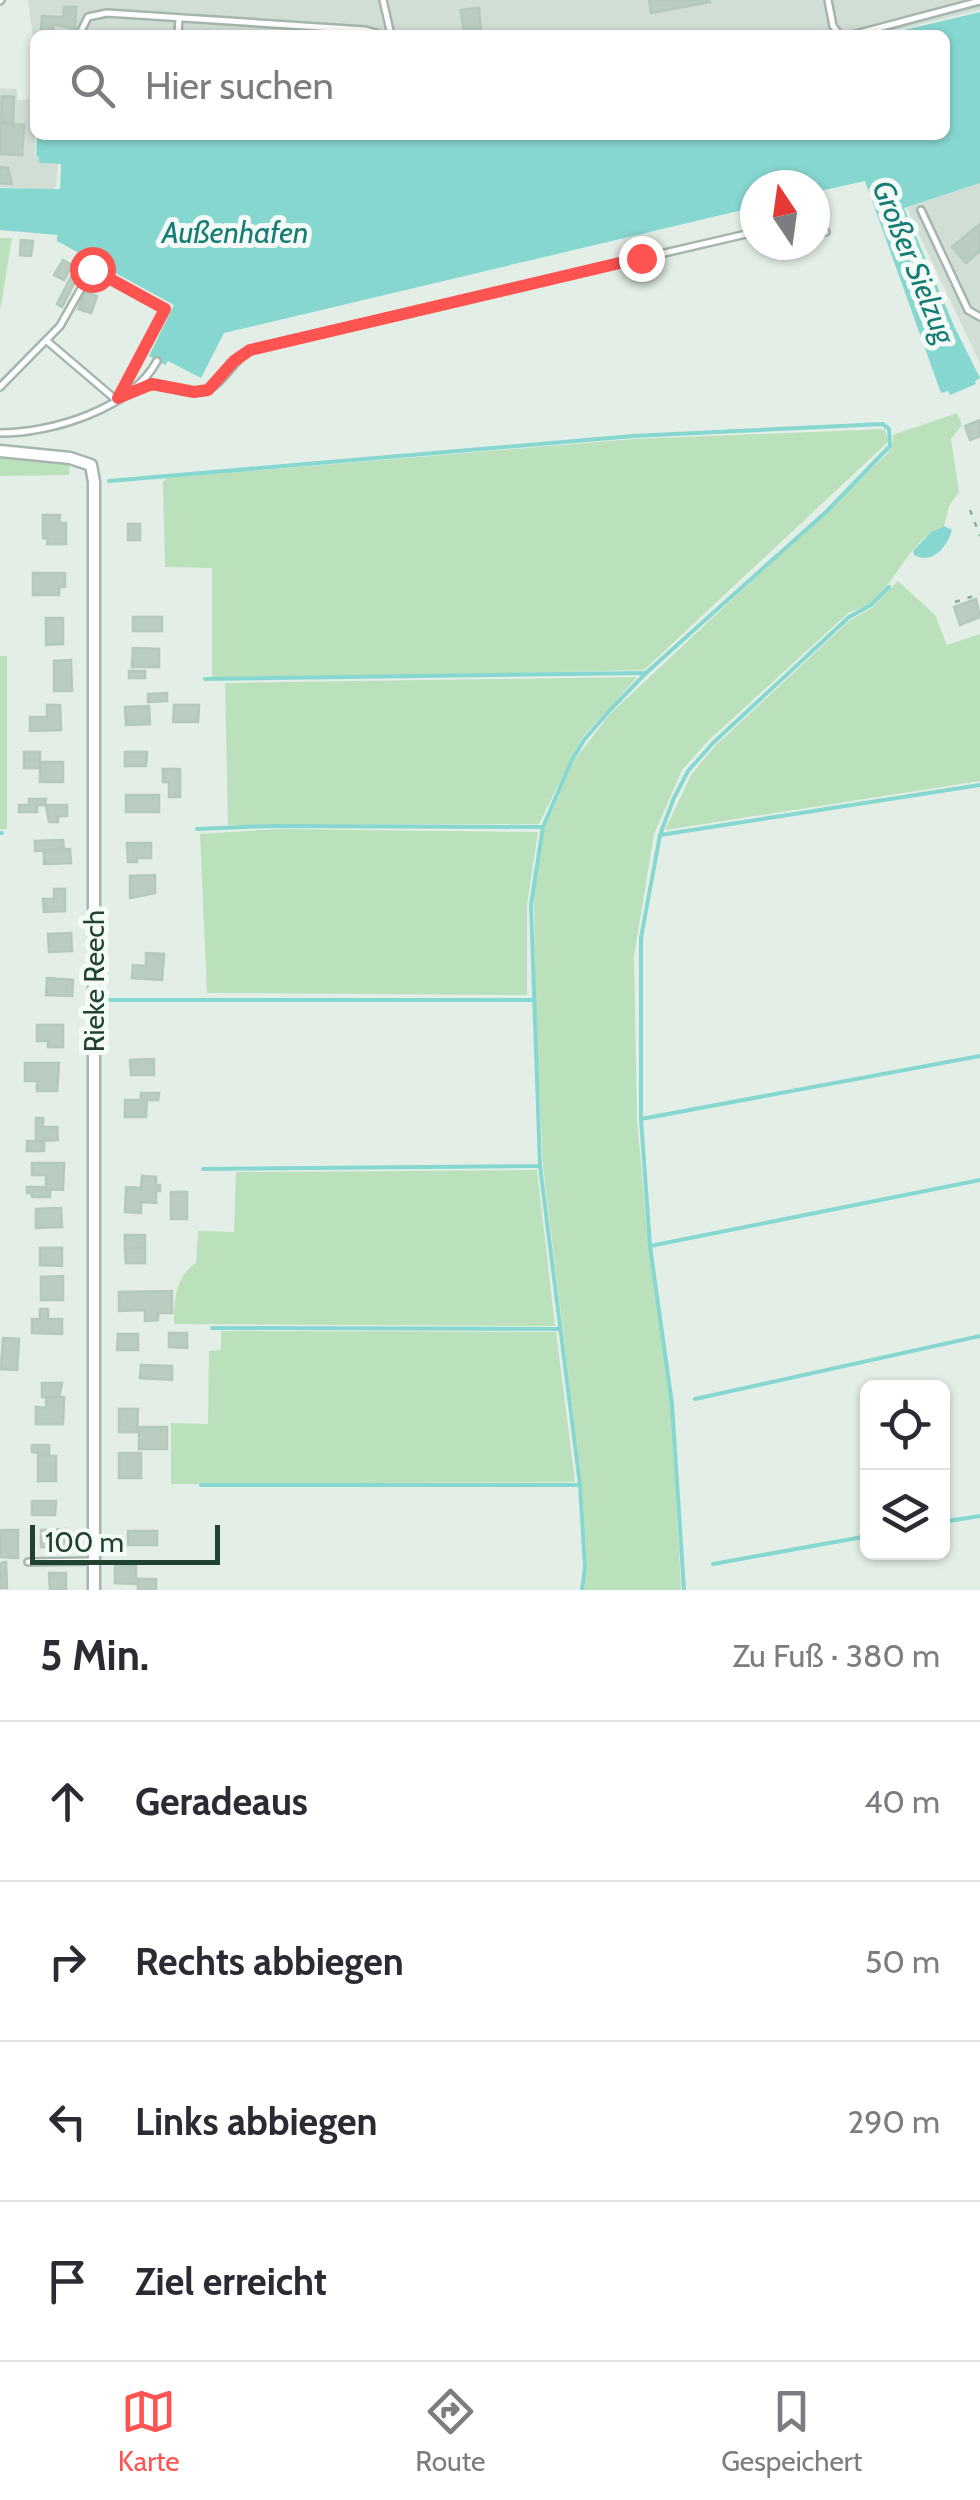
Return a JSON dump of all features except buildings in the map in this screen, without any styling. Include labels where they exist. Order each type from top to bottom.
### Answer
[{"type":"street","name":"Rieke Reech","points":[[0,451],[91,465],[94,482],[94,1590]]},
{"type":"lane","points":[[383,0],[390,30]]},
{"type":"lane","points":[[828,0],[836,30]]},
{"type":"lane","points":[[871,30],[980,1]]},
{"type":"lane","points":[[82,30],[88,17],[107,13],[329,30]]},
{"type":"lane","points":[[178,30],[179,18]]},
{"type":"lane","points":[[921,210],[968,310],[980,317]]},
{"type":"lane","points":[[0,433],[23,433],[66,424],[132,392],[160,384],[186,391],[208,390],[242,355],[260,347],[740,235]]},
{"type":"lane","points":[[0,387],[60,326],[92,269],[165,309],[116,399]]},
{"type":"lane","points":[[47,341],[116,399]]},
{"type":"lane","points":[[132,392],[150,375],[157,361]]},
{"type":"lane","points":[[28,1562],[94,1561]]},
{"type":"path","points":[[970,510],[980,536]]},
{"type":"path","points":[[955,602],[980,594]]},
{"type":"shaded area","points":[[28,0],[980,0],[980,10],[896,30],[32,30]]},
{"type":"shaded area","points":[[0,88],[17,89],[17,100],[30,99],[30,140],[35,140],[39,163],[58,164],[56,186],[51,190],[0,187]]},
{"type":"shaded area","points":[[980,183],[980,363],[906,207]]},
{"type":"green space","points":[[0,238],[12,238],[0,311]]},
{"type":"green space","points":[[957,413],[962,425],[951,439],[959,492],[949,506],[944,526],[922,540],[880,594],[848,613],[708,741],[682,770],[654,834],[634,956],[637,1119],[648,1242],[671,1403],[681,1590],[584,1590],[587,1568],[582,1486],[543,1166],[534,888],[544,830],[574,761],[609,715],[885,456],[892,447],[893,435]]},
{"type":"green space","points":[[885,429],[888,442],[644,670],[212,680],[212,568],[165,567],[163,482],[167,478],[633,439]]},
{"type":"green space","points":[[0,454],[70,464],[69,475],[0,476]]},
{"type":"green space","points":[[898,581],[935,615],[947,645],[980,634],[980,781],[665,830],[691,775],[715,746],[850,620],[872,608]]},
{"type":"green space","points":[[0,656],[7,656],[7,829],[0,829]]},
{"type":"green space","points":[[637,677],[582,738],[539,824],[228,825],[225,683]]},
{"type":"green space","points":[[278,829],[538,832],[527,905],[527,995],[207,993],[200,834]]},
{"type":"green space","points":[[537,1170],[555,1326],[174,1324],[180,1282],[196,1263],[198,1231],[234,1232],[236,1172]]},
{"type":"green space","points":[[221,1331],[556,1332],[575,1482],[171,1484],[171,1423],[208,1424],[209,1351],[221,1350]]},
{"type":"water","name":"Außenhafen","points":[[980,12],[980,183],[904,208],[980,378],[976,384],[950,395],[948,391],[941,393],[865,181],[830,189],[830,170],[740,170],[740,211],[224,333],[201,378],[149,356],[174,305],[57,241],[57,235],[0,230],[0,188],[60,189],[61,164],[39,163],[37,140],[950,140],[950,30],[904,30]]},
{"type":"water","points":[[944,526],[952,530],[938,553],[927,558],[914,555],[913,551],[931,532]]},
{"type":"waterway","points":[[109,481],[633,436],[883,424],[889,429],[890,446],[827,511],[610,710],[572,760],[543,827],[531,905],[540,1166],[580,1485],[585,1567],[582,1590]]},
{"type":"waterway","points":[[684,1590],[672,1404],[650,1246],[641,1119],[641,938],[660,835],[688,771],[713,743],[849,617],[871,605],[889,587]]},
{"type":"waterway","points":[[205,679],[645,673]]},
{"type":"waterway","points":[[660,835],[980,785]]},
{"type":"waterway","points":[[197,829],[542,827]]},
{"type":"waterway","points":[[108,1000],[532,1000]]},
{"type":"waterway","points":[[641,1119],[980,1056]]},
{"type":"waterway","points":[[203,1169],[538,1166]]},
{"type":"waterway","points":[[650,1246],[980,1180]]},
{"type":"waterway","points":[[212,1328],[558,1329]]},
{"type":"waterway","points":[[695,1399],[980,1336]]},
{"type":"waterway","points":[[201,1485],[580,1485]]},
{"type":"waterway","points":[[950,1521],[980,1516]]},
{"type":"waterway","points":[[713,1564],[860,1537]]},
{"type":"route","points":[[92,269],[165,309],[118,398],[152,384],[194,392],[208,390],[234,361],[250,350],[641,258]]},
{"type":"water label","name":"Großer Sielzug","points":[[914,262]]}]
